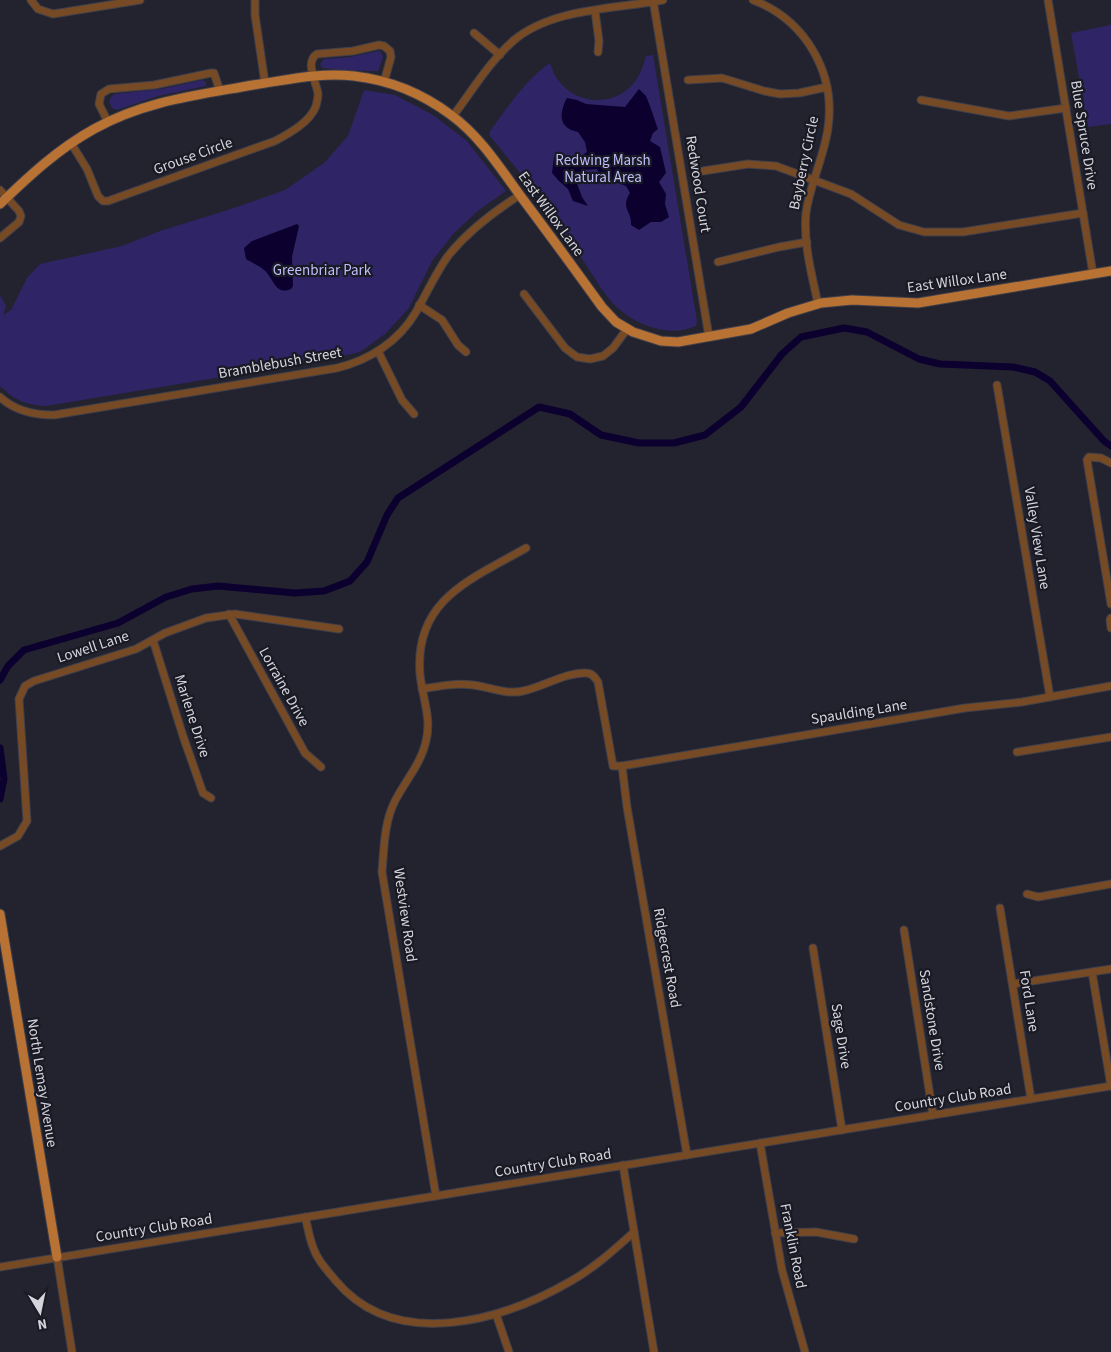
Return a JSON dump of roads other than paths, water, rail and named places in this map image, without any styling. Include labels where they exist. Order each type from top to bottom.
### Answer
[{"type":"main road","name":"East Willox Lane","points":[[4,201],[38,169],[71,143],[132,111],[157,103],[265,83],[313,76],[346,75],[384,82],[406,89],[426,98],[453,116],[486,147],[602,307],[616,322],[647,338],[668,342],[751,329],[788,313],[818,304],[852,300],[918,303],[1111,271]]},
{"type":"main road","name":"North Lemay Avenue","points":[[0,914],[57,1257]]},
{"type":"street","points":[[31,0],[38,9],[53,14],[140,0]]},
{"type":"street","points":[[255,0],[255,15],[265,83]]},
{"type":"street","points":[[453,116],[500,54],[514,40],[535,26],[562,16],[663,0]]},
{"type":"street","name":"Bayberry Circle","points":[[753,0],[772,5],[808,41],[823,69],[827,87],[829,104],[828,129],[813,180],[806,214],[807,242],[818,304]]},
{"type":"street","name":"Blue Spruce Drive","points":[[1048,0],[1093,274]]},
{"type":"street","name":"Redwood Court","points":[[653,1],[709,337]]},
{"type":"street","points":[[595,11],[599,41],[598,52]]},
{"type":"street","points":[[474,33],[500,54]]},
{"type":"street","points":[[313,76],[312,61],[317,54],[347,52],[382,45],[390,51],[391,57],[384,82]]},
{"type":"street","points":[[108,122],[99,101],[101,94],[109,89],[161,84],[211,73],[215,76],[220,91]]},
{"type":"street","name":"Grouse Circle","points":[[71,143],[87,169],[98,196],[103,201],[108,202],[281,138],[307,119],[315,108],[318,95],[313,76]]},
{"type":"street","points":[[688,80],[722,78],[780,94],[799,93],[827,87]]},
{"type":"street","points":[[921,100],[1010,116],[1066,108]]},
{"type":"street","points":[[703,171],[748,164],[776,166],[859,198],[899,225],[924,232],[964,232],[1083,213]]},
{"type":"street","points":[[0,190],[4,201],[19,211],[21,218],[19,222],[0,238]]},
{"type":"street","name":"Bramblebush Street","points":[[2,399],[25,412],[38,415],[54,415],[337,368],[353,363],[378,351],[402,332],[438,270],[460,243],[484,219],[520,195]]},
{"type":"street","points":[[718,262],[807,242]]},
{"type":"street","points":[[524,294],[565,348],[578,357],[590,359],[603,356],[613,348],[627,329]]},
{"type":"street","points":[[419,305],[442,320],[458,345],[466,352]]},
{"type":"street","points":[[378,351],[402,400],[414,414]]},
{"type":"street","name":"Valley View Lane","points":[[997,384],[1050,697]]},
{"type":"street","points":[[1111,463],[1096,456],[1089,457],[1087,460],[1111,604]]},
{"type":"street","name":"Westview Road","points":[[436,1196],[382,872],[385,838],[394,803],[422,757],[427,740],[428,728],[419,662],[421,646],[430,620],[442,601],[465,582],[526,548]]},
{"type":"street","name":"Lowell Lane","points":[[0,846],[18,836],[27,821],[18,699],[25,686],[34,681],[136,649],[165,633],[206,618],[229,614],[339,629]]},
{"type":"street","name":"Lorraine Drive","points":[[229,614],[304,753],[321,767]]},
{"type":"street","points":[[1111,618],[1111,628]]},
{"type":"street","name":"Marlene Drive","points":[[153,640],[203,792],[211,798]]},
{"type":"street","name":"Spaulding Lane","points":[[422,689],[454,684],[472,685],[507,692],[520,692],[539,687],[560,678],[586,673],[591,674],[598,682],[613,766],[622,766],[965,708],[1050,697],[1111,686]]},
{"type":"street","points":[[1017,752],[1111,737]]},
{"type":"street","name":"Ridgecrest Road","points":[[622,766],[627,807],[687,1155]]},
{"type":"street","points":[[1027,894],[1038,897],[1111,884]]},
{"type":"street","name":"Ford Lane","points":[[1000,908],[1031,1099]]},
{"type":"street","name":"Sandstone Drive","points":[[904,930],[933,1115]]},
{"type":"street","name":"Sage Drive","points":[[813,948],[842,1130]]},
{"type":"street","points":[[1013,984],[1111,969]]},
{"type":"street","points":[[1092,972],[1111,1086]]},
{"type":"street","name":"Country Club Road","points":[[0,1267],[1111,1086]]},
{"type":"street","name":"Franklin Road","points":[[760,1143],[782,1270],[805,1352]]},
{"type":"street","points":[[623,1165],[654,1352]]},
{"type":"street","points":[[305,1217],[313,1248],[321,1263],[343,1290],[379,1314],[415,1324],[434,1325],[496,1314],[534,1300],[572,1281],[610,1253],[634,1232]]},
{"type":"street","points":[[775,1233],[816,1232],[854,1239]]},
{"type":"street","points":[[57,1257],[72,1352]]},
{"type":"street","points":[[496,1314],[509,1352]]},
{"type":"waterway","points":[[0,680],[8,666],[24,650],[118,623],[166,597],[192,589],[218,586],[295,593],[324,591],[350,581],[367,562],[387,515],[398,498],[539,407],[570,414],[601,435],[639,443],[674,443],[705,435],[741,407],[782,354],[801,337],[844,328],[867,332],[919,359],[940,364],[1013,367],[1035,372],[1050,381],[1104,441],[1111,446]]},
{"type":"waterway","points":[[0,748],[4,779],[0,799]]},
{"type":"park label","name":"Redwing Marsh Natural Area","points":[[603,168]]},
{"type":"park label","name":"Greenbriar Park","points":[[322,270]]}]
